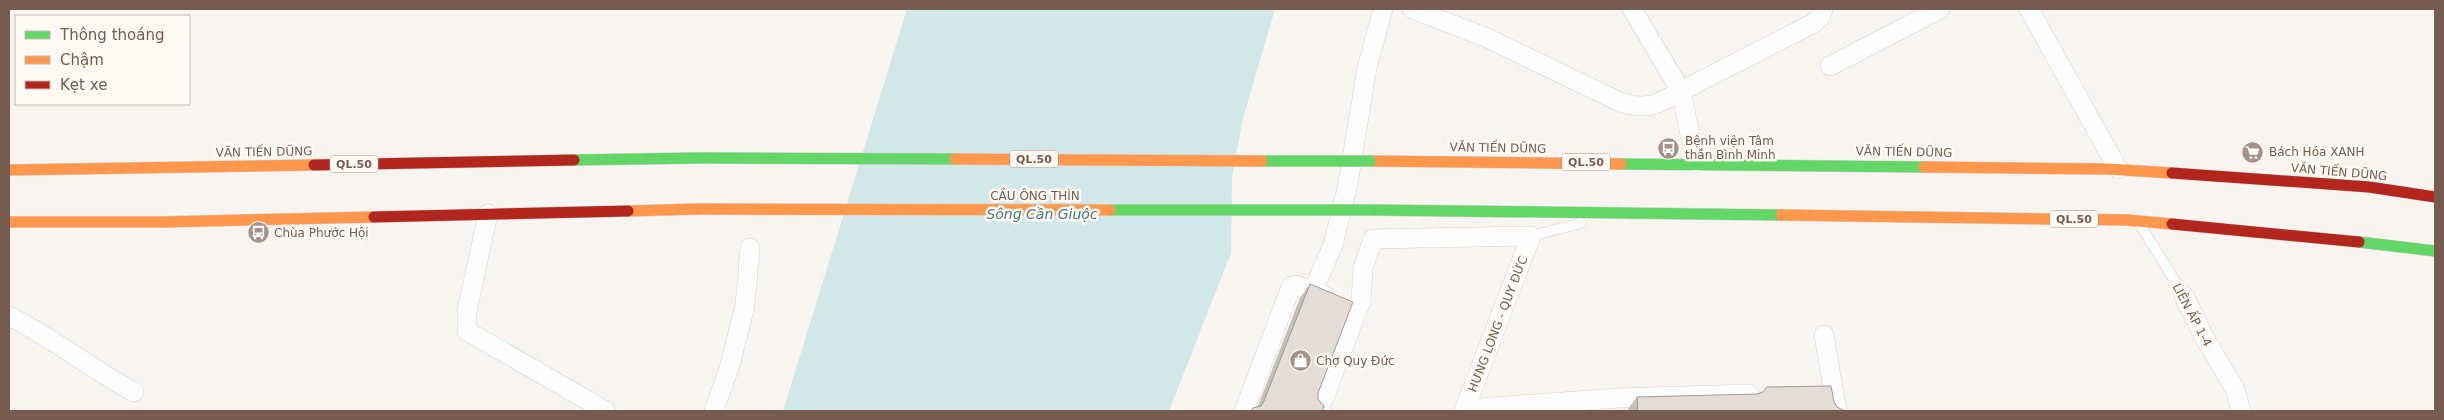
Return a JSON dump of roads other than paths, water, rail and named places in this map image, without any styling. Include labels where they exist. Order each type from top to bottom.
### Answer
[{"type":"highway","name":"VĂN TIẾN DŨNG","points":[[9,170],[699,158],[1370,160],[2118,169],[2368,187],[2435,197]]},
{"type":"highway","name":"CẦU ÔNG THÌN","points":[[488,214],[698,209],[1373,210],[1621,213]]},
{"type":"highway","name":"QL.50","points":[[1621,213],[2138,220],[2317,237],[2435,251]]},
{"type":"highway","name":"QL.50","points":[[9,222],[162,222],[488,214]]},
{"type":"street","points":[[1313,291],[1333,245],[1347,189],[1367,68],[1383,9]]},
{"type":"street","points":[[1412,9],[1486,37],[1551,70],[1633,106],[1649,107],[1812,24],[1820,18],[1823,9]]},
{"type":"street","points":[[1632,9],[1681,91],[1696,164]]},
{"type":"street","points":[[1830,66],[1940,9]]},
{"type":"street","points":[[2029,9],[2118,169]]},
{"type":"street","points":[[488,214],[467,311],[467,331],[606,411]]},
{"type":"street","points":[[1319,411],[1361,301],[1363,268],[1373,239],[1531,236]]},
{"type":"street","name":"HƯNG LONG - QUY ĐỨC","points":[[1465,410],[1531,236]]},
{"type":"street","points":[[714,411],[730,365],[744,306],[750,248]]},
{"type":"street","points":[[1244,411],[1291,287],[1295,284],[1358,310]]},
{"type":"street","name":"LIÊN ẤP 1-4","points":[[2184,296],[2204,337],[2235,389],[2241,411]]},
{"type":"street","points":[[9,316],[74,355],[104,376],[134,392]]},
{"type":"street","points":[[1824,335],[1837,411]]},
{"type":"street","points":[[1465,410],[1618,404],[1748,394]]},
{"type":"lane","points":[[1531,236],[1621,213]]},
{"type":"lane","name":"LIÊN ẤP 1-4","points":[[2138,220],[2184,296]]},
{"type":"water","name":"Sông Cần Giuộc","points":[[907,9],[1275,9],[1243,118],[1232,177],[1231,253],[1169,411],[783,411]]},
{"type":"place","name":"Bệnh viện Tâm thần Bình Minh","points":[[1669,148]]},
{"type":"place","name":"Bách Hóa XANH","points":[[2253,152]]},
{"type":"place","name":"Chùa Phước Hội","points":[[258,233]]},
{"type":"place","name":"Chợ Quy Đức","points":[[1300,361]]}]
